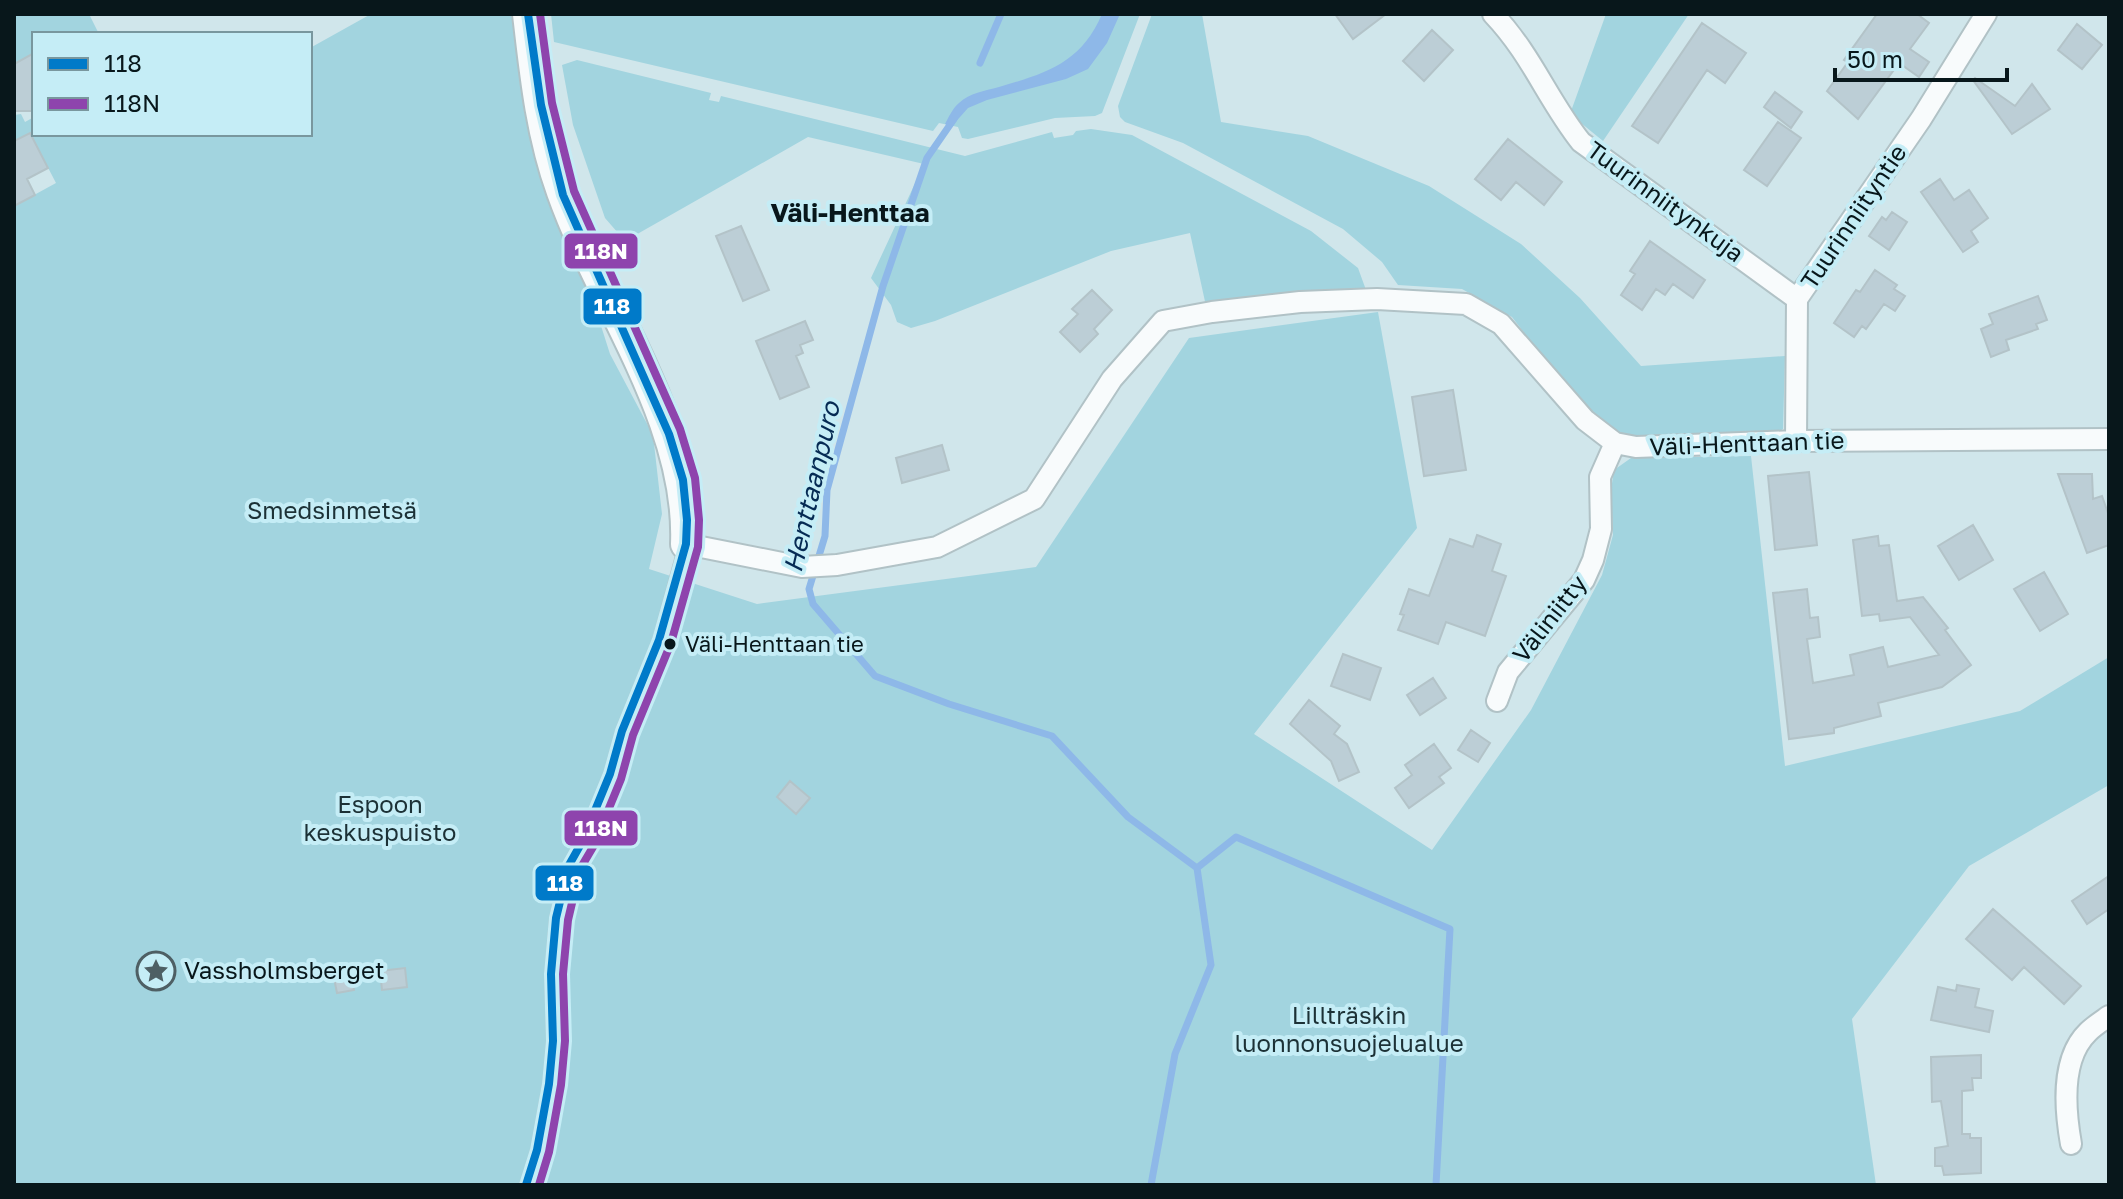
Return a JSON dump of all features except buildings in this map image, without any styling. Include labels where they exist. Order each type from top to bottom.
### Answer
[{"type":"street","points":[[528,14],[540,110],[552,162],[563,195],[677,457],[686,502],[686,544]]},
{"type":"street","name":"Tuurinniitynkuja","points":[[1493,14],[1520,45],[1560,117],[1581,142],[1797,299]]},
{"type":"street","name":"Tuurinniityntie","points":[[1796,441],[1797,299],[1921,119],[1986,14]]},
{"type":"street","name":"Väli-Henttaan tie","points":[[686,544],[802,567],[837,565],[937,547],[1034,499],[1112,379],[1163,321],[1300,302],[1362,299],[1466,304],[1501,324],[1585,420],[1615,443],[1656,448],[1796,441],[2109,439]]},
{"type":"street","name":"Väliniitty","points":[[1497,701],[1508,672],[1584,580],[1601,529],[1600,477],[1615,443]]},
{"type":"street","points":[[2071,1144],[2066,1114],[2070,1067],[2086,1033],[2109,1016]]},
{"type":"lane","points":[[526,1185],[537,1150],[549,1084],[553,1041],[551,974],[559,905],[569,865],[604,789],[622,731],[659,640],[686,544]]},
{"type":"green space","points":[[14,14],[89,14],[98,32],[32,32],[32,54],[14,64]]},
{"type":"green space","name":"Espoon keskuspuisto","points":[[371,14],[511,14],[524,84],[610,354],[653,435],[662,514],[649,569],[757,604],[1036,567],[1189,338],[1378,312],[1417,528],[1254,734],[1432,850],[1531,710],[1602,575],[1613,535],[1611,490],[1614,470],[1631,458],[1751,456],[1785,766],[2020,711],[2109,657],[2109,785],[1969,866],[1852,1019],[1876,1185],[14,1185],[14,206],[56,183],[30,133],[14,141],[14,115],[21,114],[25,122],[32,118],[32,136],[312,136],[312,47]]},
{"type":"green space","points":[[551,14],[1140,14],[1102,113],[1055,118],[968,139],[962,138],[958,127],[939,123],[933,131],[554,42]]},
{"type":"green space","points":[[1152,14],[1202,14],[1221,122],[1308,136],[1429,186],[1521,244],[1580,298],[1641,366],[1785,356],[1783,429],[1772,436],[1649,439],[1612,431],[1574,398],[1512,317],[1462,289],[1398,285],[1382,262],[1343,229],[1183,143],[1125,122],[1120,117],[1118,106]]},
{"type":"green space","points":[[1606,14],[1689,14],[1603,141],[1570,114]]},
{"type":"green space","points":[[577,60],[711,93],[709,100],[719,102],[721,96],[965,156],[1052,132],[1054,138],[1091,129],[1132,135],[1311,231],[1358,268],[1366,290],[1337,290],[1206,306],[1190,233],[1111,251],[911,328],[897,322],[891,305],[871,278],[924,164],[808,137],[625,241],[605,218],[573,125],[562,65]]},
{"type":"shaded area","points":[[1102,14],[1120,14],[1107,43],[1088,69],[1066,79],[987,100],[968,108],[952,126],[945,124],[954,108],[968,97],[1032,77],[1061,64],[1084,44]]},
{"type":"waterway","name":"Henttaanpuro","points":[[980,63],[1001,14]]},
{"type":"waterway","name":"Henttaanpuro","points":[[954,119],[927,158],[883,286],[827,490],[825,536],[809,589],[813,604],[875,676],[949,704],[1052,736],[1128,817],[1197,868],[1211,965],[1175,1054],[1151,1185]]},
{"type":"waterway","points":[[1197,868],[1236,837],[1450,929],[1436,1185]]},
{"type":"transit line","name":"118","points":[[526,1185],[537,1150],[549,1084],[553,1041],[551,974],[556,918],[569,865],[582,842],[610,774],[622,731],[659,640],[686,544],[687,520],[683,480],[669,434],[563,195],[541,105],[528,14]]},
{"type":"transit line","name":"118N","points":[[539,1185],[549,1152],[561,1085],[565,1041],[563,974],[568,920],[580,869],[593,847],[621,779],[633,735],[671,643],[698,547],[699,520],[695,478],[680,429],[574,191],[552,103],[540,14]]},
{"type":"place","name":"Väli-Henttaan tie","points":[[670,644]]},
{"type":"place","name":"Vassholmsberget","points":[[156,971]]},
{"type":"district","name":"Väli-Henttaa","points":[[850,213]]},
{"type":"park label","name":"Smedsinmetsä","points":[[332,511]]},
{"type":"park label","name":"Lillträskin luonnonsuojelualue","points":[[1349,1030]]}]
